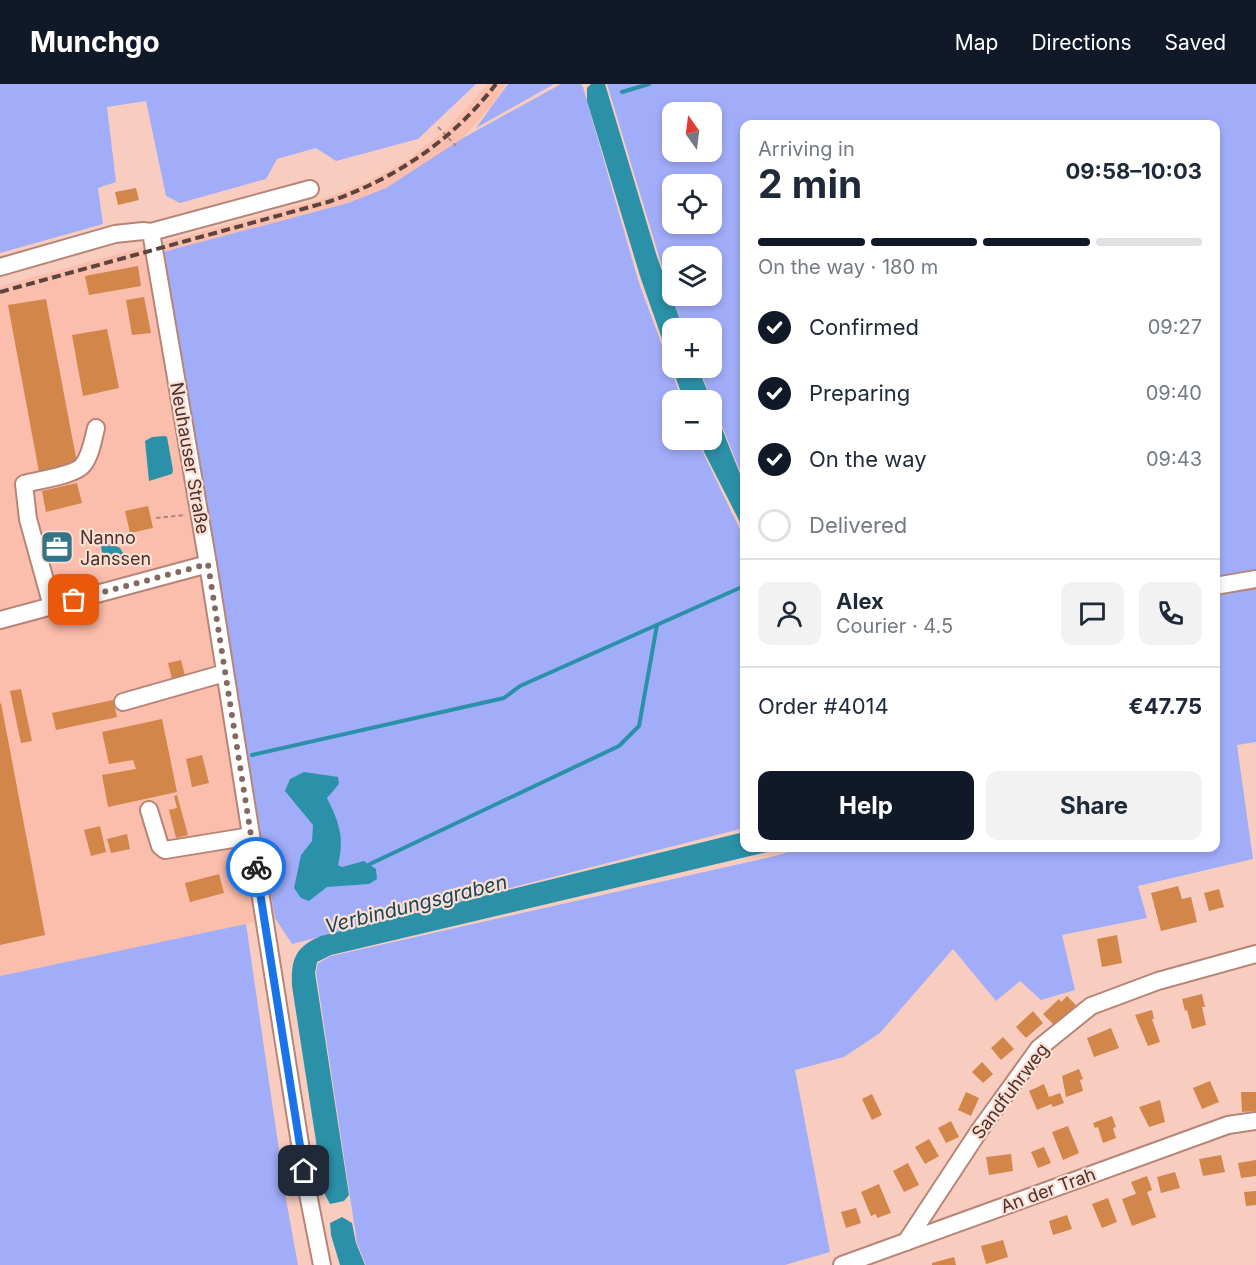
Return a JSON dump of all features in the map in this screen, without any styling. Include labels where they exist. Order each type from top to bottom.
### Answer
[{"type":"street","points":[[0,267],[115,234],[151,232],[310,189]]},
{"type":"street","name":"Neuhauser Straße","points":[[151,232],[200,514],[308,1194],[322,1265]]},
{"type":"street","points":[[52,606],[28,519],[24,484],[75,471],[82,467],[96,428]]},
{"type":"street","points":[[0,620],[208,564]]},
{"type":"street","points":[[1220,585],[1256,579]]},
{"type":"street","points":[[123,702],[225,673]]},
{"type":"street","points":[[149,810],[160,846],[165,850],[251,836]]},
{"type":"street","name":"Sandfuhrweg","points":[[906,1242],[979,1131],[1039,1048],[1091,1006],[1158,981],[1256,954]]},
{"type":"street","name":"An der Trah","points":[[842,1265],[1228,1125],[1256,1121]]},
{"type":"path","points":[[438,127],[456,146]]},
{"type":"path","points":[[156,518],[200,514]]},
{"type":"shaded area","points":[[0,84],[476,84],[418,139],[336,161],[316,148],[277,159],[266,179],[180,203],[166,196],[146,101],[107,107],[116,182],[98,188],[103,224],[0,253]]},
{"type":"shaded area","points":[[488,84],[506,84],[493,104],[463,138],[386,188],[348,203],[163,252],[275,918],[0,976],[0,286],[326,198],[365,183],[408,160],[449,127]]},
{"type":"shaded area","points":[[508,84],[554,84],[476,128]]},
{"type":"shaded area","points":[[561,84],[581,84],[583,87],[638,280],[662,345],[662,378],[674,378],[678,390],[662,390],[662,450],[702,450],[740,530],[740,829],[292,944],[275,918],[163,252],[348,203],[386,188],[463,138]]},
{"type":"shaded area","points":[[591,84],[605,84],[662,271],[662,306],[675,306],[679,318],[662,318],[662,339],[641,279],[587,101],[587,88]]},
{"type":"shaded area","points":[[607,84],[1256,84],[1256,575],[1220,580],[1220,120],[740,120],[740,471],[722,426],[722,390],[708,390],[703,378],[722,378],[722,318],[680,318],[675,306],[722,306],[722,246],[662,246],[662,266]]},
{"type":"shaded area","points":[[676,378],[702,378],[707,390],[680,390]]},
{"type":"shaded area","points":[[722,429],[740,474],[740,522],[703,450],[722,450]]},
{"type":"shaded area","points":[[165,436],[172,474],[149,481],[145,441],[152,437]]},
{"type":"shaded area","points":[[110,535],[114,545],[120,548],[126,558],[124,562],[109,567],[104,563],[99,536]]},
{"type":"shaded area","points":[[1256,583],[1256,742],[1237,745],[1253,859],[1138,886],[1147,918],[1062,935],[1075,990],[1041,1000],[1020,981],[996,1001],[953,949],[880,1033],[844,1057],[795,1070],[830,1252],[785,1265],[366,1265],[357,1243],[316,972],[318,963],[331,956],[788,852],[1220,852],[1220,589]]},
{"type":"shaded area","points":[[304,772],[338,777],[339,784],[327,798],[340,830],[341,847],[338,865],[342,867],[364,861],[376,869],[377,879],[369,884],[327,887],[309,901],[301,898],[294,888],[301,855],[312,841],[313,825],[285,791],[290,779]]},
{"type":"shaded area","points":[[740,833],[740,852],[767,852],[331,955],[317,962],[315,973],[349,1195],[344,1201],[330,1204],[324,1193],[292,986],[292,968],[296,955],[305,945],[321,936]]},
{"type":"shaded area","points":[[246,924],[287,1205],[298,1265],[0,1265],[0,976]]},
{"type":"shaded area","points":[[342,1217],[352,1223],[356,1243],[365,1265],[340,1265],[331,1235],[330,1223]]},
{"type":"building","points":[[136,188],[139,200],[118,205],[115,192]]},
{"type":"building","points":[[138,266],[141,286],[89,295],[85,276]]},
{"type":"building","points":[[144,297],[151,333],[132,335],[126,300]]},
{"type":"building","points":[[46,299],[77,463],[39,472],[8,305]]},
{"type":"building","points":[[107,329],[119,388],[83,396],[72,335]]},
{"type":"building","points":[[77,483],[82,503],[46,512],[42,491]]},
{"type":"building","points":[[148,506],[153,528],[130,533],[125,511]]},
{"type":"building","points":[[67,536],[70,550],[48,556],[45,542]]},
{"type":"building","points":[[181,660],[185,676],[172,679],[168,663]]},
{"type":"building","points":[[21,689],[32,741],[21,743],[10,691]]},
{"type":"building","points":[[113,700],[117,717],[56,730],[52,713]]},
{"type":"building","points":[[0,704],[45,935],[0,945]]},
{"type":"building","points":[[162,719],[177,792],[108,807],[102,775],[136,769],[133,760],[109,764],[102,732]]},
{"type":"building","points":[[202,755],[209,783],[192,787],[186,759]]},
{"type":"building","points":[[177,795],[188,835],[176,838],[169,810],[177,808],[174,796]]},
{"type":"building","points":[[100,826],[106,852],[91,856],[84,830]]},
{"type":"building","points":[[127,834],[130,849],[111,853],[107,839]]},
{"type":"building","points":[[219,874],[224,893],[190,902],[185,883]]},
{"type":"building","points":[[1178,886],[1182,899],[1191,897],[1197,922],[1161,931],[1151,893]]},
{"type":"building","points":[[1219,889],[1224,907],[1209,911],[1204,893]]},
{"type":"building","points":[[1117,935],[1122,963],[1102,967],[1097,939]]},
{"type":"building","points":[[1202,994],[1206,1025],[1192,1029],[1182,999]]},
{"type":"building","points":[[1067,996],[1076,1005],[1055,1026],[1043,1014],[1059,999],[1061,1002]]},
{"type":"building","points":[[1152,1010],[1154,1019],[1152,1019],[1160,1042],[1148,1046],[1135,1015]]},
{"type":"building","points":[[1033,1011],[1043,1023],[1026,1038],[1016,1027]]},
{"type":"building","points":[[1111,1028],[1119,1048],[1094,1057],[1087,1038]]},
{"type":"building","points":[[1003,1037],[1014,1049],[1001,1060],[991,1048]]},
{"type":"building","points":[[982,1062],[993,1074],[983,1083],[972,1072]]},
{"type":"building","points":[[1079,1069],[1083,1079],[1080,1080],[1083,1091],[1066,1097],[1062,1076]]},
{"type":"building","points":[[1210,1081],[1219,1102],[1202,1109],[1193,1088]]},
{"type":"building","points":[[1044,1084],[1049,1097],[1060,1093],[1064,1103],[1053,1107],[1051,1104],[1037,1110],[1029,1091]]},
{"type":"building","points":[[966,1092],[979,1098],[971,1116],[958,1110]]},
{"type":"building","points":[[1241,1092],[1256,1092],[1256,1111],[1242,1112]]},
{"type":"building","points":[[872,1094],[882,1115],[872,1120],[862,1099]]},
{"type":"building","points":[[1160,1100],[1165,1122],[1149,1127],[1139,1107]]},
{"type":"building","points":[[1112,1116],[1116,1127],[1113,1128],[1116,1138],[1103,1143],[1098,1127],[1095,1128],[1093,1123]]},
{"type":"building","points":[[951,1121],[959,1137],[946,1143],[938,1128]]},
{"type":"building","points":[[1068,1126],[1079,1153],[1063,1160],[1052,1132]]},
{"type":"building","points":[[929,1139],[939,1156],[925,1164],[915,1147]]},
{"type":"building","points":[[1044,1147],[1051,1163],[1038,1168],[1031,1152]]},
{"type":"building","points":[[1011,1154],[1013,1171],[989,1175],[986,1157]]},
{"type":"building","points":[[1221,1155],[1225,1172],[1203,1176],[1199,1159]]},
{"type":"building","points":[[1256,1160],[1256,1176],[1241,1178],[1238,1163]]},
{"type":"building","points":[[908,1163],[919,1185],[904,1192],[893,1171]]},
{"type":"building","points":[[1175,1172],[1180,1188],[1161,1193],[1157,1177]]},
{"type":"building","points":[[1147,1176],[1152,1190],[1147,1192],[1156,1217],[1132,1226],[1122,1199],[1136,1194],[1131,1182]]},
{"type":"building","points":[[879,1184],[891,1213],[877,1218],[876,1214],[871,1216],[861,1192]]},
{"type":"building","points":[[1256,1191],[1256,1205],[1246,1206],[1244,1192]]},
{"type":"building","points":[[1108,1198],[1117,1222],[1102,1228],[1092,1204]]},
{"type":"building","points":[[856,1208],[861,1223],[846,1228],[841,1212]]},
{"type":"building","points":[[1067,1215],[1072,1229],[1053,1235],[1049,1221]]},
{"type":"building","points":[[1003,1240],[1008,1257],[986,1264],[981,1246]]},
{"type":"building","points":[[954,1257],[956,1265],[932,1265],[932,1263]]},
{"type":"waterway","points":[[622,92],[649,84]]},
{"type":"waterway","points":[[252,755],[504,698],[520,686],[740,588]]},
{"type":"waterway","points":[[370,864],[619,746],[639,726],[657,625]]},
{"type":"railway","points":[[0,292],[328,202],[353,193],[399,169],[442,140],[461,123],[496,84]]},
{"type":"way so far","points":[[74,600],[208,564],[256,867]]},
{"type":"place","name":"Nanno Janssen","points":[[57,547]]},
{"type":"route","points":[[256,867],[304,1171]]},
{"type":"water label","name":"Verbindungsgraben","points":[[416,904]]}]
